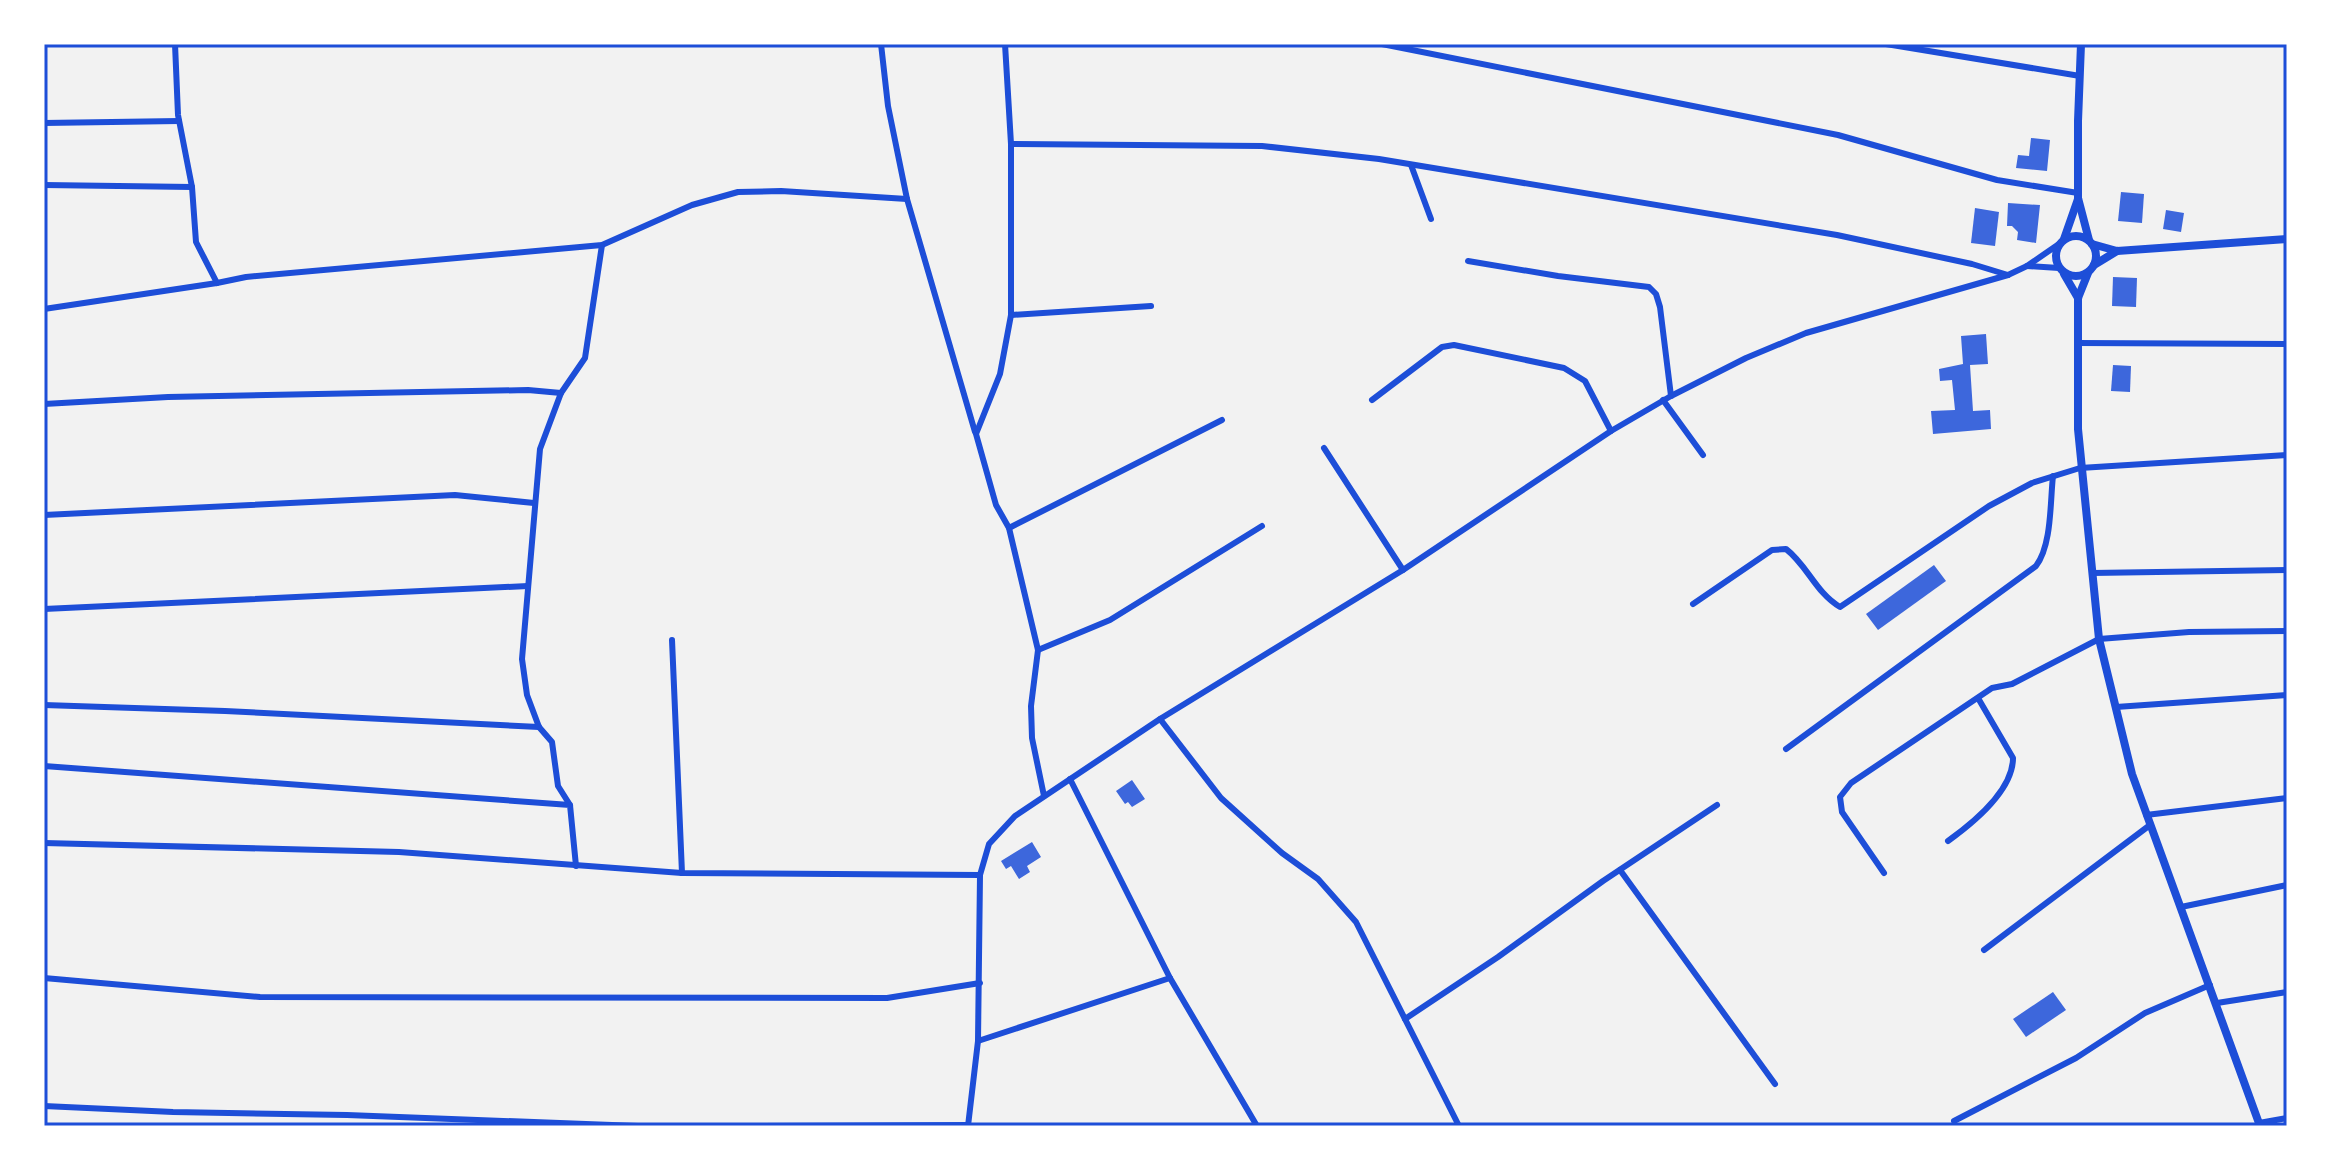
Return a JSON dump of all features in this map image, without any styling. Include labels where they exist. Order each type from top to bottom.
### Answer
[{"type":"street","points":[[175,44],[179,121],[192,187],[196,242],[217,283]]},
{"type":"street","points":[[881,44],[888,106],[907,199],[996,505],[1009,528],[1038,650],[1031,706],[1032,738],[1044,796]]},
{"type":"street","points":[[976,434],[1000,374],[1011,315],[1011,144],[1005,44]]},
{"type":"street","points":[[1382,44],[1838,135],[1997,180],[2078,196]]},
{"type":"street","points":[[1886,44],[2080,76]]},
{"type":"street","points":[[2081,44],[2078,196],[2096,255],[2078,298],[2078,429],[2099,639],[2125,749],[2146,815],[2260,1124],[2287,1118]]},
{"type":"street","points":[[44,123],[179,121]]},
{"type":"street","points":[[1011,144],[1262,146],[1379,159],[1837,235],[1972,264],[2008,275]]},
{"type":"street","points":[[1411,165],[1431,219]]},
{"type":"street","points":[[44,185],[192,187]]},
{"type":"street","points":[[44,309],[246,277],[602,245],[692,205],[738,192],[781,191],[907,199]]},
{"type":"street","points":[[2078,196],[2055,256],[2078,298]]},
{"type":"street","points":[[760,1126],[968,1126],[978,1041],[980,875],[989,844],[999,831],[1015,816],[1160,719],[1403,570],[1611,431],[1663,400],[1746,358],[1806,333],[2008,275],[2077,236],[2117,251],[2287,239]]},
{"type":"street","points":[[576,866],[570,805],[558,786],[552,742],[539,727],[527,695],[522,659],[540,449],[561,393],[585,358],[602,245]]},
{"type":"street","points":[[2027,266],[2061,270],[2075,277],[2117,251]]},
{"type":"street","points":[[1468,261],[1649,287],[1656,294],[1660,307],[1671,396]]},
{"type":"street","points":[[1011,315],[1151,306]]},
{"type":"street","points":[[2077,343],[2287,344]]},
{"type":"street","points":[[1372,400],[1442,347],[1454,345],[1564,368],[1585,381],[1611,431]]},
{"type":"street","points":[[44,404],[215,396],[528,390],[561,393]]},
{"type":"street","points":[[1663,400],[1703,455]]},
{"type":"street","points":[[1009,528],[1222,420]]},
{"type":"street","points":[[1324,448],[1403,570]]},
{"type":"street","points":[[1693,604],[1772,550],[1786,549],[1799,559],[1828,600],[1840,607],[1989,506],[2032,483],[2080,468],[2287,455]]},
{"type":"street","points":[[1786,749],[2036,566],[2045,547],[2053,476]]},
{"type":"street","points":[[44,515],[455,495],[534,503]]},
{"type":"street","points":[[1038,650],[1110,620],[1262,526]]},
{"type":"street","points":[[2092,573],[2287,570]]},
{"type":"street","points":[[44,609],[528,586]]},
{"type":"street","points":[[1884,873],[1842,812],[1840,797],[1851,783],[1992,688],[2012,684],[2099,639],[2189,632],[2287,631]]},
{"type":"street","points":[[672,640],[682,873]]},
{"type":"street","points":[[2116,707],[2287,695]]},
{"type":"street","points":[[1948,841],[1975,821],[1996,798],[2013,767],[2013,758],[1978,698]]},
{"type":"street","points":[[44,705],[539,727]]},
{"type":"street","points":[[1160,719],[1221,798],[1282,853],[1318,879],[1356,922],[1459,1126]]},
{"type":"street","points":[[44,766],[570,805]]},
{"type":"street","points":[[1070,779],[1170,978],[1257,1126]]},
{"type":"street","points":[[2146,815],[2287,798]]},
{"type":"street","points":[[1405,1019],[1717,805]]},
{"type":"street","points":[[1984,950],[2150,825]]},
{"type":"street","points":[[44,843],[399,852],[682,873],[980,875]]},
{"type":"street","points":[[1620,870],[1775,1084]]},
{"type":"street","points":[[2181,907],[2287,885]]},
{"type":"street","points":[[44,978],[260,997],[887,998],[980,983]]},
{"type":"street","points":[[978,1041],[1170,978]]},
{"type":"street","points":[[1954,1121],[2076,1058],[2145,1013],[2210,985]]},
{"type":"street","points":[[2217,1003],[2287,992]]},
{"type":"street","points":[[44,1106],[638,1126]]},
{"type":"building","points":[[2031,138],[2050,140],[2047,171],[2016,168],[2018,155],[2029,156]]},
{"type":"building","points":[[2121,192],[2144,194],[2142,223],[2118,221]]},
{"type":"building","points":[[2008,203],[2040,205],[2036,243],[2017,240],[2018,232],[2007,226]]},
{"type":"building","points":[[1975,208],[1999,212],[1995,246],[1971,243]]},
{"type":"building","points":[[2166,210],[2184,213],[2181,232],[2163,229]]},
{"type":"building","points":[[2113,277],[2137,278],[2136,307],[2112,306]]},
{"type":"building","points":[[1986,334],[1988,364],[1970,365],[1973,411],[1990,410],[1991,429],[1933,434],[1931,411],[1955,410],[1952,380],[1940,381],[1939,369],[1963,364],[1961,336]]},
{"type":"building","points":[[2113,365],[2131,366],[2130,392],[2111,391]]},
{"type":"building","points":[[1934,565],[1946,581],[1878,630],[1866,614]]},
{"type":"building","points":[[1132,780],[1145,799],[1132,807],[1128,802],[1125,804],[1116,791]]},
{"type":"building","points":[[1032,842],[1041,857],[1027,866],[1030,872],[1019,879],[1011,866],[1006,869],[1001,861]]},
{"type":"building","points":[[2053,992],[2066,1010],[2026,1037],[2013,1019]]}]
